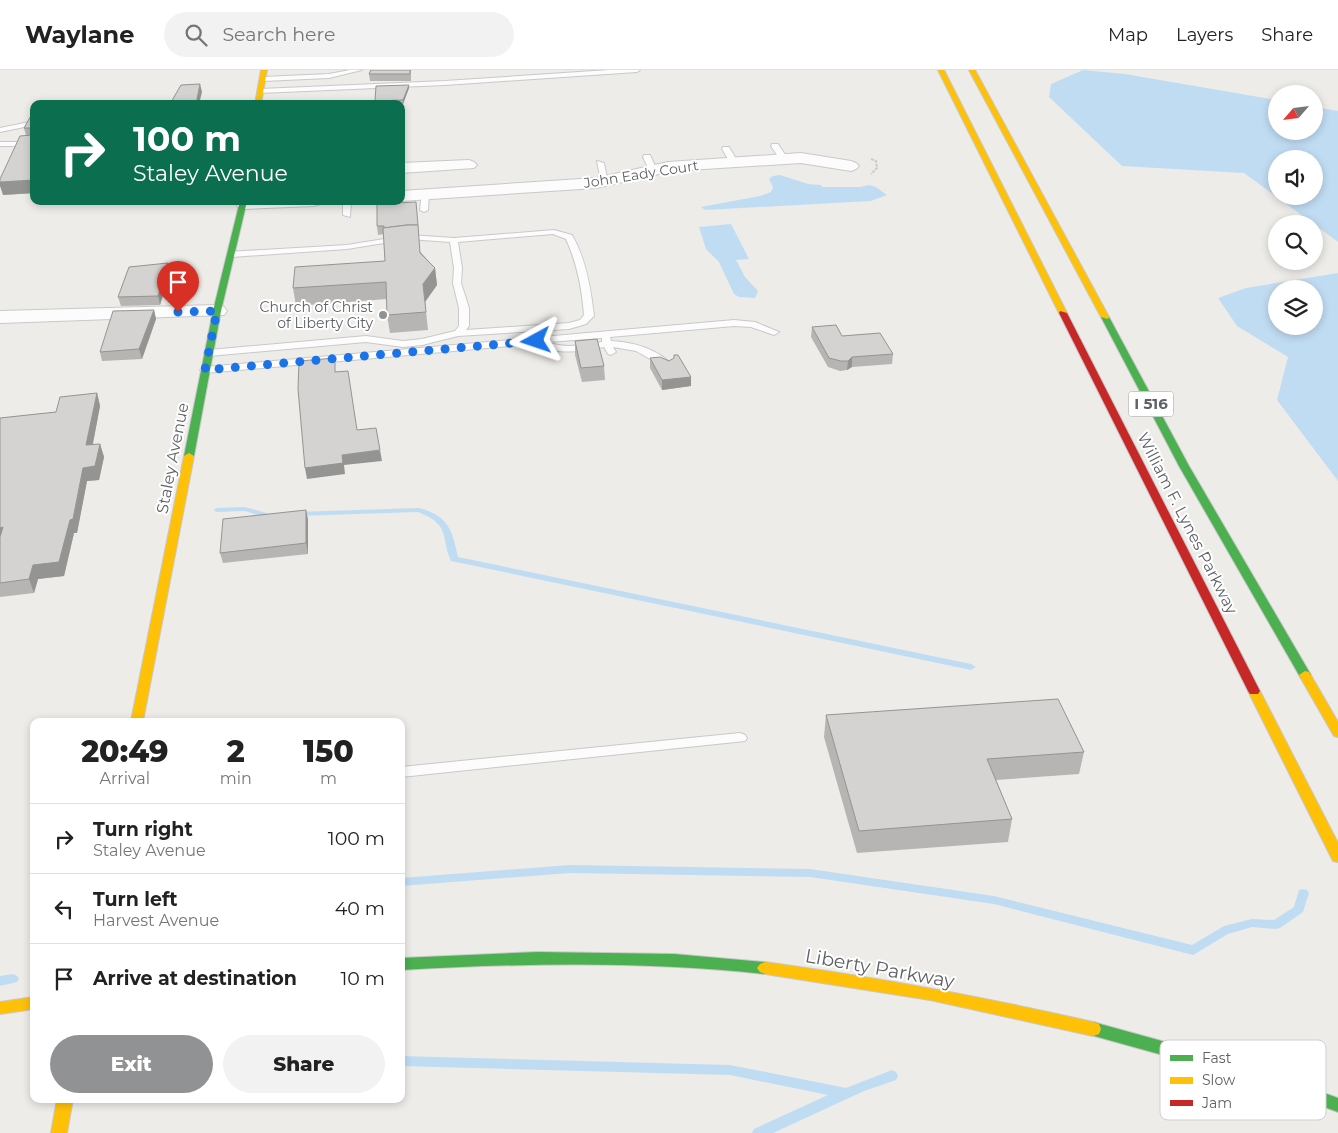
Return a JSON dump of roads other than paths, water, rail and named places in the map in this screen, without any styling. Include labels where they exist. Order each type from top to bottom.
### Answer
[{"type":"main road","name":"William F. Lynes Parkway","points":[[941,70],[1338,857]]},
{"type":"main road","name":"William F. Lynes Parkway","points":[[972,70],[1184,466],[1338,732]]},
{"type":"main road","points":[[259,100],[263,74]]},
{"type":"main road","name":"Staley Avenue","points":[[138,718],[217,311],[243,205]]},
{"type":"main road","name":"Liberty Parkway","points":[[405,964],[453,959],[556,956],[737,964],[888,984],[1074,1024],[1160,1048]]},
{"type":"main road","points":[[0,1008],[30,1003]]},
{"type":"main road","name":"Liberty Parkway","points":[[1326,1101],[1338,1105]]},
{"type":"main road","points":[[58,1133],[64,1103]]},
{"type":"street","name":"John Eady Court","points":[[405,197],[425,202],[605,181],[650,164],[688,165],[730,155],[779,153],[851,166]]},
{"type":"street","points":[[405,168],[469,164]]},
{"type":"street","points":[[0,317],[217,311]]},
{"type":"lane","points":[[263,74],[329,76],[359,70]]},
{"type":"lane","points":[[260,91],[445,83],[637,70]]},
{"type":"lane","points":[[0,130],[30,124]]},
{"type":"lane","points":[[0,144],[30,144]]},
{"type":"lane","points":[[600,163],[605,181]]},
{"type":"lane","points":[[347,205],[348,215]]},
{"type":"lane","points":[[209,353],[366,339],[402,344],[422,342],[458,333],[569,326],[583,322],[589,316],[588,298],[574,248],[569,237],[554,232],[454,240],[409,237],[355,246],[231,254]]},
{"type":"lane","points":[[454,240],[458,268],[457,282],[464,308],[464,326],[458,333]]},
{"type":"lane","points":[[205,370],[536,341],[547,347],[558,349],[585,348],[734,323],[752,324],[774,332]]},
{"type":"lane","points":[[608,343],[626,344],[657,355],[668,366]]},
{"type":"lane","points":[[405,772],[740,738]]},
{"type":"water","points":[[1083,70],[1125,74],[1268,99],[1268,140],[1323,140],[1323,108],[1338,111],[1338,242],[1323,231],[1323,215],[1301,215],[1288,205],[1323,205],[1323,150],[1268,150],[1268,191],[1244,173],[1122,166],[1049,97],[1051,84]]},
{"type":"water","points":[[780,175],[808,184],[821,185],[822,187],[860,187],[869,185],[876,187],[887,195],[871,201],[705,210],[701,207],[760,196],[771,192],[773,187],[769,179]]},
{"type":"water","points":[[731,224],[749,259],[736,260],[745,277],[758,291],[755,298],[739,297],[734,294],[719,262],[706,249],[699,227]]},
{"type":"water","points":[[1338,273],[1338,481],[1277,400],[1288,357],[1237,326],[1218,298],[1246,288],[1268,284],[1268,335],[1323,335],[1323,280],[1295,280]]},
{"type":"waterway","points":[[217,510],[245,509],[271,517]]},
{"type":"waterway","points":[[296,514],[419,510],[437,518],[446,527],[454,559],[971,667]]},
{"type":"waterway","points":[[405,882],[570,869],[810,873],[994,900],[1193,950],[1224,931],[1252,923],[1276,925],[1299,909],[1303,893]]},
{"type":"waterway","points":[[0,981],[13,979]]},
{"type":"waterway","points":[[405,1061],[730,1070],[845,1093]]},
{"type":"waterway","points":[[759,1133],[860,1087],[892,1076]]},
{"type":"place","name":"Church of Christ of Liberty City","points":[[383,315]]}]
